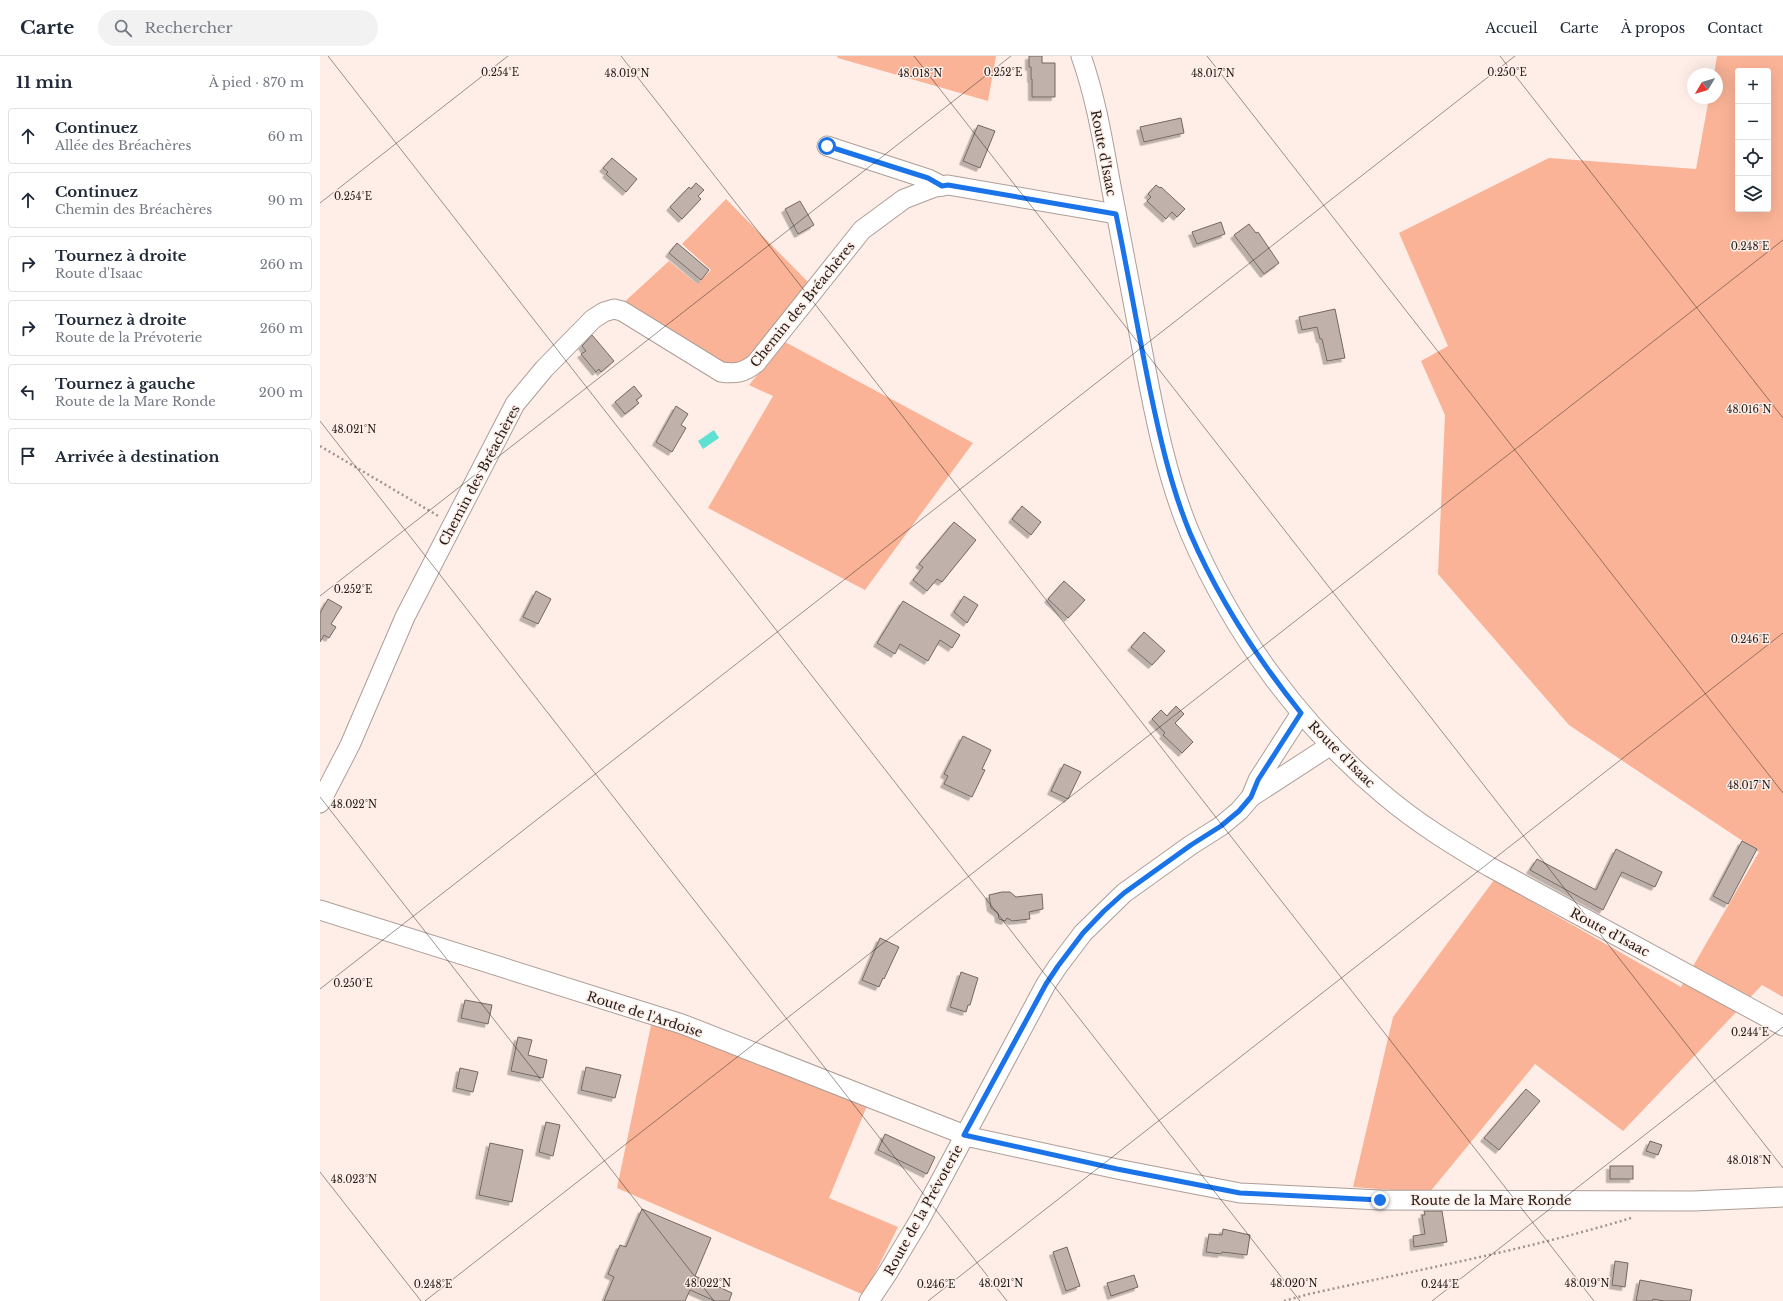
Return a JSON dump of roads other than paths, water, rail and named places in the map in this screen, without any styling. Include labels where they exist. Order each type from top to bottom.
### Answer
[{"type":"street","name":"Route d'Isaac","points":[[1081,56],[1097,112],[1162,446],[1174,489],[1190,532],[1213,580],[1241,630],[1281,688],[1330,745],[1385,796],[1450,844],[1783,1026]]},
{"type":"street","points":[[827,146],[928,178],[942,186]]},
{"type":"street","name":"Chemin des Bréachères","points":[[320,803],[350,745],[404,617],[514,404],[544,369],[593,319],[604,312],[614,309],[622,311],[721,372],[738,374],[748,370],[761,357],[862,230],[904,199],[935,187],[948,185],[1116,214]]},
{"type":"street","name":"Route de la Prévoterie","points":[[1251,797],[1258,780],[1301,713]]},
{"type":"street","name":"Route de la Prévoterie","points":[[869,1301],[888,1274],[919,1221],[1046,984],[1083,933],[1124,893],[1191,845],[1221,826],[1239,811],[1251,797],[1330,745]]},
{"type":"street","name":"Route de l'Ardoise","points":[[320,910],[682,1024],[964,1135]]},
{"type":"street","name":"Route de la Mare Ronde","points":[[964,1135],[1117,1169],[1240,1193],[1380,1200],[1693,1201],[1783,1197]]},
{"type":"water","points":[[714,430],[719,438],[703,449],[698,441]]}]
